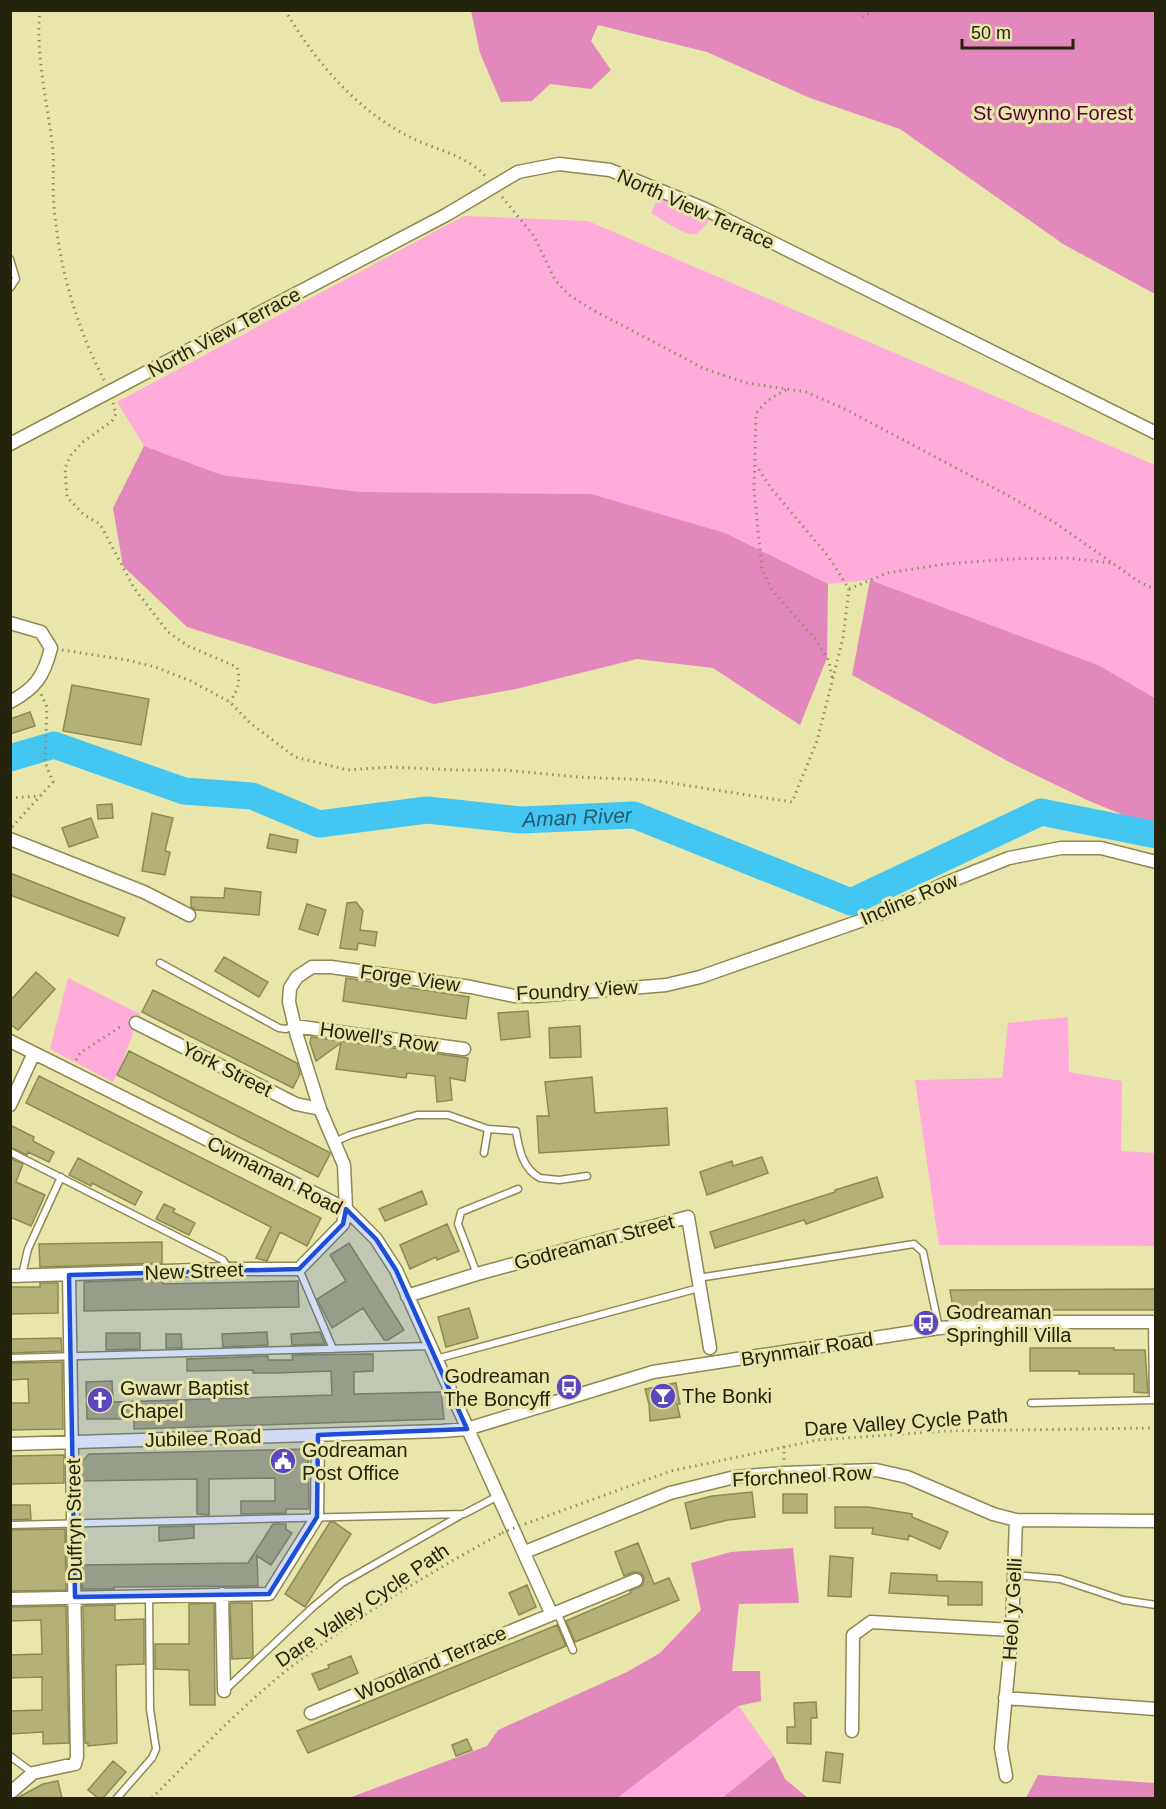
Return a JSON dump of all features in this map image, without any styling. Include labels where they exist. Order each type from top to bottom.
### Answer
[{"type":"street","name":"North View Terrace","points":[[10,444],[446,215],[518,172],[559,164],[610,170],[705,209],[1155,433]]},
{"type":"street","points":[[10,623],[41,632],[51,648],[46,668],[36,685],[24,695],[10,702]]},
{"type":"street","points":[[10,839],[144,892],[189,915]]},
{"type":"street","name":"Incline Row","points":[[666,985],[700,977],[880,914],[946,883],[1009,858],[1061,848],[1101,848],[1155,862]]},
{"type":"street","name":"Forge View","points":[[294,1026],[289,1002],[290,988],[297,977],[312,967],[331,967],[471,987],[488,992]]},
{"type":"street","name":"Foundry View","points":[[488,992],[514,996],[536,996],[666,985]]},
{"type":"street","name":"York Street","points":[[136,1023],[296,1104],[320,1109]]},
{"type":"street","points":[[294,1026],[320,1109],[344,1165],[346,1209],[343,1224],[299,1269]]},
{"type":"street","name":"Howell's Row","points":[[294,1026],[464,1049]]},
{"type":"street","name":"Cwmaman Road","points":[[10,1041],[346,1209],[376,1239],[396,1270],[467,1429]]},
{"type":"street","points":[[10,1105],[34,1053]]},
{"type":"street","name":"Godreaman Street","points":[[407,1296],[477,1274],[688,1217],[710,1348]]},
{"type":"street","name":"New Street","points":[[16,1276],[299,1269]]},
{"type":"street","name":"Duffryn Street","points":[[33,1773],[75,1764],[77,1757],[69,1275]]},
{"type":"street","name":"Brynmair Road","points":[[467,1429],[653,1372],[939,1328],[1034,1322],[1154,1322]]},
{"type":"street","points":[[467,1429],[554,1612]]},
{"type":"street","name":"Jubilee Road","points":[[10,1444],[467,1429]]},
{"type":"street","points":[[10,1599],[269,1594],[317,1517],[318,1435]]},
{"type":"street","name":"Fforchneol Row","points":[[525,1552],[670,1493],[735,1477],[784,1473],[876,1470],[907,1477],[993,1514],[1016,1520],[1155,1521]]},
{"type":"street","name":"Heol y Gelli","points":[[1006,1776],[1001,1748],[1012,1630],[1016,1520]]},
{"type":"street","name":"Woodland Terrace","points":[[311,1713],[636,1580]]},
{"type":"street","points":[[222,1594],[224,1691]]},
{"type":"street","points":[[852,1731],[853,1635],[871,1622],[1012,1630]]},
{"type":"street","points":[[1005,1698],[1155,1709]]},
{"type":"street","points":[[10,1793],[33,1773]]},
{"type":"lane","points":[[10,259],[16,279],[10,288]]},
{"type":"lane","points":[[160,963],[279,1028],[286,1029],[294,1026]]},
{"type":"lane","points":[[334,1142],[417,1114],[448,1115],[488,1129],[516,1131],[517,1143],[524,1162],[540,1178],[559,1180],[587,1176]]},
{"type":"lane","points":[[484,1153],[488,1129]]},
{"type":"lane","points":[[10,1152],[223,1260],[228,1269]]},
{"type":"lane","points":[[16,1276],[61,1177]]},
{"type":"lane","points":[[477,1274],[458,1224],[461,1212],[518,1189]]},
{"type":"lane","points":[[436,1359],[699,1283],[914,1244],[923,1252],[939,1328]]},
{"type":"lane","points":[[299,1269],[333,1349]]},
{"type":"lane","points":[[1030,1403],[1154,1400],[1154,1322]]},
{"type":"lane","points":[[10,1358],[430,1346]]},
{"type":"lane","points":[[224,1691],[313,1607],[342,1583],[498,1496]]},
{"type":"lane","points":[[10,1525],[464,1514]]},
{"type":"lane","points":[[1015,1575],[1060,1579],[1123,1600],[1155,1605]]},
{"type":"lane","points":[[117,1798],[152,1758],[156,1749],[150,1709],[149,1596]]},
{"type":"lane","points":[[554,1612],[573,1650]]},
{"type":"lane","points":[[10,1756],[33,1773]]},
{"type":"path","points":[[40,10],[39,45],[53,146],[54,204],[60,260],[89,351],[110,392],[116,414],[112,421],[70,454],[65,468],[67,497],[84,515],[100,524],[134,588],[168,632],[188,646],[237,667],[240,680],[238,689],[230,702]]},
{"type":"path","points":[[285,10],[294,26],[347,93],[409,137],[467,162],[484,174],[534,236],[555,280],[568,294],[591,309],[705,369],[747,383],[806,392],[845,409],[1054,522],[1138,581],[1155,590]]},
{"type":"path","points":[[862,17],[876,10]]},
{"type":"path","points":[[788,389],[772,396],[760,406],[756,414],[754,490],[762,570],[772,590],[815,639],[829,661],[833,679]]},
{"type":"path","points":[[51,648],[127,660],[155,667],[191,681],[230,702],[250,723],[295,757],[348,770],[390,767],[504,770],[578,777],[652,780],[792,802],[817,741],[843,638],[849,589],[828,556],[771,488],[756,465]]},
{"type":"path","points":[[849,589],[887,573],[945,564],[1067,558],[1113,564]]},
{"type":"path","points":[[10,828],[53,782],[45,762],[47,707],[36,685]]},
{"type":"path","points":[[10,798],[42,796]]},
{"type":"path","points":[[69,1071],[80,1053],[127,1022],[136,1023]]},
{"type":"path","name":"Dare Valley Cycle Path","points":[[152,1798],[218,1732],[287,1671],[424,1576],[502,1533],[589,1499],[671,1471],[818,1440],[945,1431],[1155,1428]]},
{"type":"highlighted area","points":[[346,1209],[376,1239],[396,1270],[467,1429],[318,1435],[317,1517],[269,1594],[75,1597],[69,1275],[299,1269],[343,1224]]},
{"type":"shaded area","points":[[659,196],[710,219],[696,234],[686,233],[651,213]]},
{"type":"shaded area","points":[[464,216],[588,221],[1155,465],[1155,698],[1098,665],[870,580],[828,584],[591,494],[361,492],[222,475],[144,446],[117,402]]},
{"type":"shaded area","points":[[68,978],[140,1014],[113,1082],[50,1049]]},
{"type":"shaded area","points":[[1068,1017],[1069,1072],[1122,1081],[1121,1151],[1155,1153],[1155,1246],[939,1245],[915,1080],[1002,1078],[1008,1023]]},
{"type":"shaded area","points":[[738,1705],[774,1756],[722,1798],[617,1798]]},
{"type":"green space","name":"St Gwynno Forest","points":[[471,11],[1155,11],[1155,294],[1063,244],[900,129],[810,98],[707,52],[598,25],[591,41],[611,70],[591,89],[550,84],[532,101],[501,102],[480,53]]},
{"type":"green space","points":[[144,446],[222,475],[361,492],[591,494],[725,533],[828,584],[827,658],[800,725],[713,668],[637,659],[516,689],[434,704],[187,627],[123,566],[113,508]]},
{"type":"green space","points":[[870,580],[1098,665],[1155,698],[1155,828],[1087,800],[1011,763],[852,675]]},
{"type":"green space","points":[[793,1548],[799,1603],[739,1604],[732,1671],[760,1671],[761,1701],[738,1706],[617,1798],[349,1798],[487,1746],[498,1730],[627,1672],[660,1653],[701,1610],[691,1563],[731,1552]]},
{"type":"green space","points":[[774,1756],[785,1779],[808,1798],[722,1798]]},
{"type":"green space","points":[[1038,1775],[1155,1783],[1155,1798],[1026,1798]]},
{"type":"building","points":[[72,685],[149,699],[141,745],[63,731]]},
{"type":"building","points":[[30,712],[35,726],[10,734],[10,719]]},
{"type":"building","points":[[112,804],[113,818],[98,819],[97,805]]},
{"type":"building","points":[[152,813],[173,818],[165,851],[170,852],[165,875],[142,871]]},
{"type":"building","points":[[91,818],[98,837],[69,847],[62,828]]},
{"type":"building","points":[[270,834],[298,840],[296,853],[267,848]]},
{"type":"building","points":[[10,873],[125,918],[118,936],[10,895]]},
{"type":"building","points":[[225,888],[261,892],[259,915],[196,910],[191,907],[191,897],[224,898]]},
{"type":"building","points":[[356,902],[363,911],[360,930],[377,932],[375,946],[358,943],[357,950],[340,948],[347,903]]},
{"type":"building","points":[[307,904],[326,910],[318,935],[299,929]]},
{"type":"building","points":[[224,957],[268,982],[259,997],[215,971]]},
{"type":"building","points":[[36,972],[55,989],[18,1030],[10,1024],[10,1001]]},
{"type":"building","points":[[346,978],[469,997],[466,1019],[343,1001]]},
{"type":"building","points":[[153,990],[297,1063],[300,1074],[293,1088],[142,1012]]},
{"type":"building","points":[[528,1011],[530,1037],[501,1040],[498,1013]]},
{"type":"building","points":[[580,1026],[581,1057],[550,1058],[549,1028]]},
{"type":"building","points":[[311,1037],[468,1058],[465,1081],[450,1078],[452,1100],[437,1102],[435,1076],[407,1073],[406,1078],[336,1069],[341,1043],[316,1061],[310,1043]]},
{"type":"building","points":[[129,1051],[329,1152],[318,1177],[117,1075]]},
{"type":"building","points":[[39,1076],[321,1218],[307,1246],[280,1232],[267,1261],[256,1258],[271,1227],[26,1103]]},
{"type":"building","points":[[592,1077],[595,1113],[667,1108],[669,1145],[539,1153],[537,1116],[549,1116],[545,1082]]},
{"type":"building","points":[[10,1125],[34,1137],[33,1141],[54,1152],[49,1162],[10,1147]]},
{"type":"building","points":[[762,1157],[768,1173],[707,1195],[700,1172],[732,1161],[733,1166]]},
{"type":"building","points":[[10,1158],[23,1164],[16,1182],[45,1195],[31,1226],[10,1217]]},
{"type":"building","points":[[78,1158],[142,1192],[135,1205],[92,1183],[91,1186],[69,1175]]},
{"type":"building","points":[[877,1177],[883,1197],[806,1224],[804,1220],[715,1248],[710,1232]]},
{"type":"building","points":[[422,1191],[427,1204],[385,1221],[379,1209]]},
{"type":"building","points":[[164,1204],[175,1209],[173,1212],[195,1223],[189,1235],[156,1219]]},
{"type":"building","points":[[447,1224],[459,1251],[437,1260],[436,1257],[410,1269],[400,1245]]},
{"type":"building","points":[[162,1242],[162,1263],[40,1267],[39,1244]]},
{"type":"building","points":[[349,1243],[404,1330],[388,1340],[384,1340],[363,1308],[332,1328],[317,1299],[346,1281],[330,1255]]},
{"type":"building","points":[[163,1279],[163,1284],[298,1281],[299,1307],[84,1311],[84,1282]]},
{"type":"building","points":[[40,1283],[58,1283],[58,1313],[10,1314],[10,1287],[40,1287]]},
{"type":"building","points":[[1155,1289],[1155,1310],[1026,1310],[954,1315],[950,1290]]},
{"type":"building","points":[[469,1308],[478,1338],[446,1347],[438,1317]]},
{"type":"building","points":[[267,1332],[268,1345],[223,1347],[222,1334]]},
{"type":"building","points":[[320,1332],[325,1344],[292,1345],[291,1334]]},
{"type":"building","points":[[106,1333],[140,1333],[140,1349],[106,1350]]},
{"type":"building","points":[[166,1334],[181,1334],[182,1348],[166,1348]]},
{"type":"building","points":[[61,1338],[62,1351],[10,1353],[10,1339]]},
{"type":"building","points":[[1030,1348],[1145,1350],[1148,1393],[1134,1392],[1134,1374],[1030,1371]]},
{"type":"building","points":[[373,1354],[373,1371],[354,1372],[354,1394],[441,1392],[444,1419],[134,1429],[134,1419],[87,1419],[86,1382],[112,1381],[113,1402],[332,1395],[331,1371],[253,1373],[253,1370],[187,1371],[187,1359],[268,1356],[268,1360],[293,1360],[292,1355]]},
{"type":"building","points":[[62,1362],[63,1429],[10,1430],[10,1403],[29,1403],[28,1379],[10,1380],[10,1363]]},
{"type":"building","name":"The Bonki","points":[[676,1383],[680,1417],[650,1421],[645,1389]]},
{"type":"building","points":[[308,1449],[309,1509],[286,1509],[286,1513],[241,1514],[241,1501],[275,1501],[275,1478],[209,1479],[209,1515],[197,1514],[197,1479],[81,1481],[80,1464],[89,1454]]},
{"type":"building","points":[[64,1455],[64,1483],[10,1484],[10,1456]]},
{"type":"building","points":[[752,1492],[755,1517],[728,1520],[691,1529],[685,1503],[712,1496]]},
{"type":"building","points":[[783,1494],[807,1494],[807,1513],[783,1513]]},
{"type":"building","points":[[10,1505],[30,1505],[31,1519],[10,1520]]},
{"type":"building","points":[[835,1507],[868,1507],[912,1514],[912,1517],[948,1532],[940,1549],[909,1535],[908,1540],[872,1534],[873,1528],[835,1528]]},
{"type":"building","points":[[330,1522],[334,1522],[351,1534],[305,1607],[285,1594]]},
{"type":"building","points":[[273,1524],[286,1524],[286,1529],[292,1533],[271,1565],[257,1556],[258,1586],[82,1589],[82,1565],[248,1563]]},
{"type":"building","points":[[194,1526],[194,1538],[159,1541],[159,1527]]},
{"type":"building","points":[[65,1529],[66,1590],[10,1591],[10,1530]]},
{"type":"building","points":[[638,1543],[654,1584],[669,1578],[679,1600],[575,1642],[566,1621],[631,1593],[630,1591],[643,1585],[644,1577],[641,1573],[633,1572],[624,1576],[615,1552]]},
{"type":"building","points":[[830,1556],[853,1558],[851,1597],[828,1596]]},
{"type":"building","points":[[891,1573],[937,1575],[937,1581],[982,1582],[982,1605],[948,1605],[948,1596],[889,1593]]},
{"type":"building","points":[[527,1585],[536,1607],[519,1615],[509,1593]]},
{"type":"building","points":[[214,1603],[215,1705],[190,1705],[189,1670],[155,1669],[155,1644],[189,1644],[189,1604]]},
{"type":"building","points":[[230,1603],[252,1603],[253,1656],[251,1658],[232,1659]]},
{"type":"building","points":[[115,1605],[115,1620],[144,1619],[144,1664],[116,1665],[117,1743],[88,1746],[88,1743],[85,1743],[83,1606]]},
{"type":"building","points":[[66,1606],[69,1743],[43,1744],[43,1732],[10,1734],[10,1711],[42,1710],[42,1677],[10,1678],[10,1655],[42,1654],[41,1620],[10,1621],[10,1607]]},
{"type":"building","points":[[557,1625],[566,1646],[308,1753],[297,1731]]},
{"type":"building","points":[[351,1656],[358,1673],[319,1690],[312,1674]]},
{"type":"building","points":[[816,1702],[817,1718],[811,1718],[811,1744],[787,1743],[787,1727],[795,1727],[794,1703]]},
{"type":"building","points":[[467,1739],[472,1750],[456,1756],[452,1745]]},
{"type":"building","points":[[826,1752],[843,1754],[840,1783],[823,1781]]},
{"type":"building","points":[[113,1761],[126,1772],[103,1798],[98,1798],[88,1790]]},
{"type":"building","points":[[58,1781],[62,1798],[17,1798],[43,1784]]},
{"type":"waterway","name":"Aman River","points":[[10,758],[54,745],[184,791],[252,796],[319,824],[427,810],[521,820],[634,815],[851,902],[1041,812],[1156,835]]},
{"type":"place","name":"Godreaman Springhill Villa","points":[[926,1323]]},
{"type":"place","name":"Godreaman The Boncyff","points":[[569,1387]]},
{"type":"place","name":"The Bonki","points":[[663,1396]]},
{"type":"place","name":"Gwawr Baptist Chapel","points":[[100,1400]]},
{"type":"place","name":"Godreaman Post Office","points":[[283,1461]]}]
